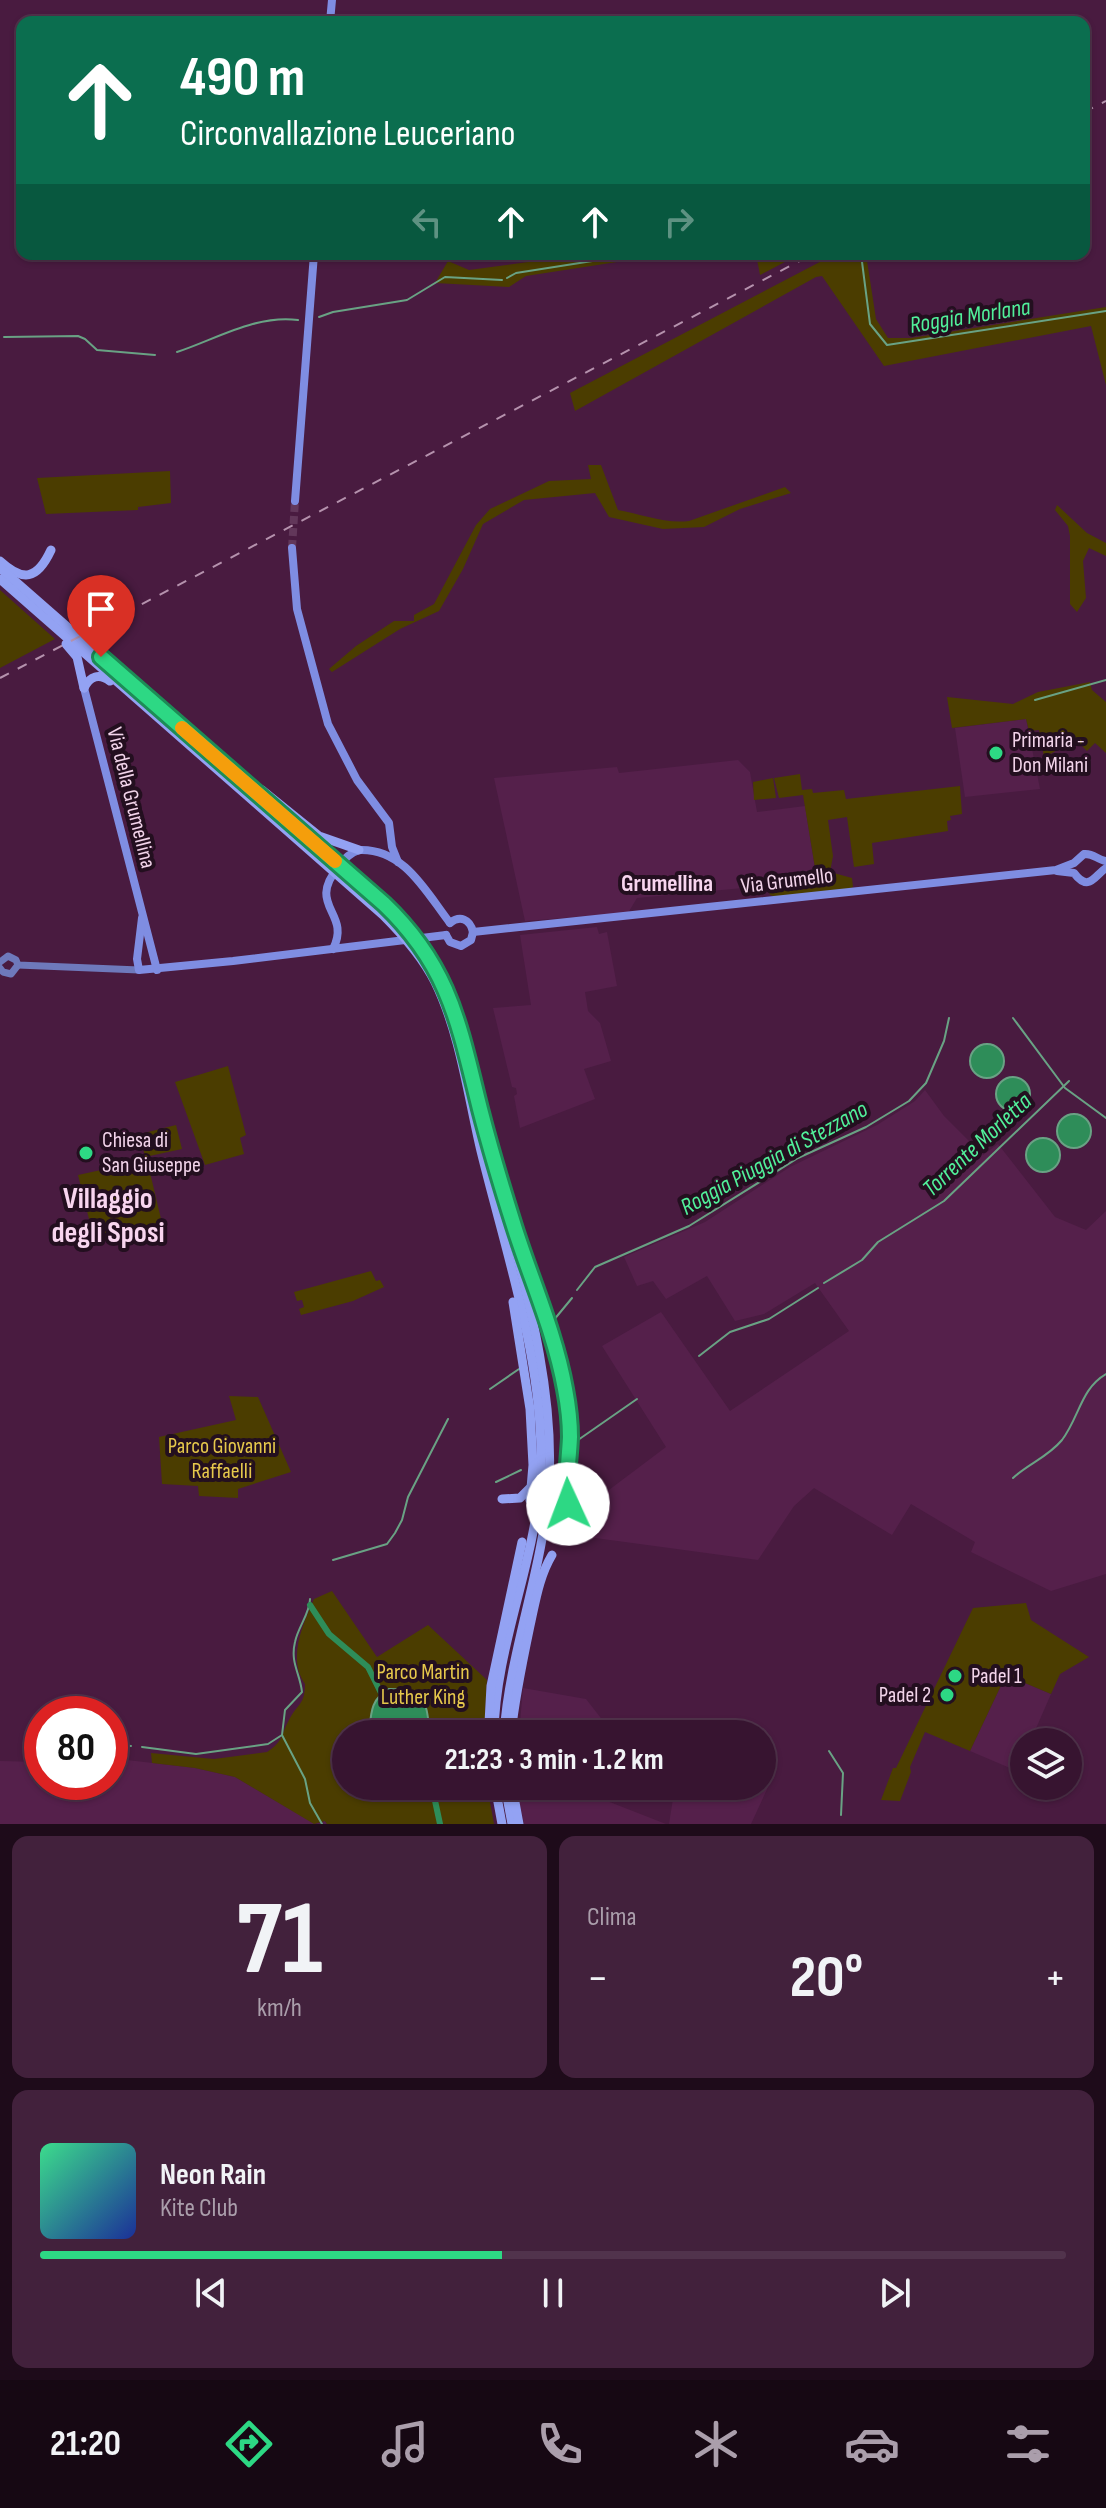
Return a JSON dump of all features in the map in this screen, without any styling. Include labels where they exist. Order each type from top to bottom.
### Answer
[{"type":"highway","points":[[0,561],[22,576],[32,574],[43,565],[51,550]]},
{"type":"highway","points":[[43,565],[56,570]]},
{"type":"highway","points":[[0,568],[136,700],[342,873],[406,932],[454,1007],[545,1378],[551,1438],[540,1486],[531,1566],[508,1687],[505,1720]]},
{"type":"highway","points":[[3,582],[74,638],[243,782],[331,864]]},
{"type":"highway","points":[[3,582],[16,600],[71,648],[77,657],[84,688]]},
{"type":"highway","points":[[84,688],[89,679],[101,676],[127,697],[136,700]]},
{"type":"highway","points":[[243,782],[262,790],[319,836],[359,850]]},
{"type":"highway","points":[[421,952],[451,1025],[513,1283],[515,1324],[530,1409],[533,1465],[540,1486]]},
{"type":"highway","points":[[481,1112],[565,1387],[570,1437],[565,1481],[568,1504]]},
{"type":"highway","points":[[565,1481],[576,1494],[595,1490]]},
{"type":"highway","points":[[502,1499],[520,1498],[540,1486]]},
{"type":"highway","points":[[530,1500],[540,1486]]},
{"type":"highway","points":[[491,1720],[491,1686],[522,1542]]},
{"type":"highway","points":[[513,1720],[517,1683],[535,1602],[543,1571],[552,1555]]},
{"type":"highway","points":[[493,1720],[499,1684],[531,1566]]},
{"type":"highway","points":[[497,1800],[502,1824]]},
{"type":"highway","points":[[508,1800],[512,1824]]},
{"type":"highway","points":[[515,1800],[519,1824]]},
{"type":"main road","points":[[295,501],[314,260]]},
{"type":"main road","points":[[292,548],[293,582],[303,638],[328,724],[357,780],[389,823],[392,847],[398,862]]},
{"type":"main road","name":"Via della Grumellina","points":[[84,688],[157,970]]},
{"type":"main road","points":[[333,949],[339,932],[325,886],[345,858],[359,850],[372,850],[385,845],[392,836]]},
{"type":"main road","points":[[372,850],[398,862],[415,875],[450,923]]},
{"type":"main road","name":"Via Grumello","points":[[473,932],[1056,870],[1074,863],[1079,856],[1087,853],[1103,865],[1098,878],[1090,882],[1082,881],[1074,873],[1056,870]]},
{"type":"main road","points":[[1074,863],[1074,873]]},
{"type":"main road","name":"Via della Grumellina","points":[[139,970],[137,959],[142,918]]},
{"type":"main road","points":[[457,919],[471,924],[473,932],[471,940],[461,946],[450,942],[446,935],[450,923],[457,919]]},
{"type":"main road","points":[[18,965],[157,970],[446,935]]},
{"type":"main road","points":[[8,956],[18,965],[11,974],[3,972],[0,965],[8,956]]},
{"type":"shaded area","name":"Primaria - Don Milani","points":[[1026,719],[1040,789],[965,797],[955,728]]},
{"type":"shaded area","points":[[738,760],[750,772],[757,812],[805,806],[817,881],[637,898],[628,913],[525,921],[494,778],[617,767],[619,773]]},
{"type":"shaded area","points":[[597,927],[599,934],[607,932],[617,986],[585,992],[588,1011],[600,1023],[611,1061],[584,1069],[595,1099],[520,1128],[514,1096],[517,1094],[516,1088],[512,1087],[493,1008],[531,1005],[520,935]]},
{"type":"shaded area","points":[[987,1044],[999,1049],[1004,1061],[999,1073],[987,1078],[975,1073],[970,1061],[975,1049]]},
{"type":"shaded area","points":[[1013,1077],[1025,1082],[1030,1094],[1025,1106],[1013,1111],[1001,1106],[996,1094],[1001,1082]]},
{"type":"shaded area","points":[[925,1090],[944,1116],[983,1155],[998,1144],[1055,1217],[1086,1230],[1106,1211],[1106,1574],[1051,1591],[971,1552],[975,1542],[911,1504],[892,1535],[814,1488],[794,1506],[758,1560],[588,1537],[581,1520],[585,1508],[666,1447],[602,1346],[661,1312],[730,1411],[849,1331],[815,1283],[764,1314],[735,1321],[707,1276],[666,1299],[653,1281],[637,1286],[624,1257],[705,1222],[790,1167],[877,1125],[915,1101]]},
{"type":"shaded area","points":[[1074,1114],[1086,1119],[1091,1131],[1086,1143],[1074,1148],[1062,1143],[1057,1131],[1062,1119]]},
{"type":"shaded area","points":[[1043,1138],[1055,1143],[1060,1155],[1055,1167],[1043,1172],[1031,1167],[1026,1155],[1031,1143]]},
{"type":"shaded area","points":[[1006,1675],[1051,1694],[1036,1728],[1010,1728],[1010,1768],[970,1751]]},
{"type":"shaded area","points":[[523,1688],[586,1699],[602,1720],[520,1720]]},
{"type":"shaded area","points":[[389,1689],[418,1695],[425,1706],[428,1720],[370,1720],[375,1703]]},
{"type":"shaded area","points":[[128,1760],[195,1768],[235,1777],[315,1824],[0,1824],[0,1761],[24,1762],[24,1800],[128,1800]]},
{"type":"shaded area","points":[[519,1800],[605,1800],[666,1824],[524,1824]]},
{"type":"shaded area","points":[[673,1800],[762,1800],[751,1824],[669,1824]]},
{"type":"green space","points":[[543,260],[630,260],[526,276],[509,287],[435,283],[448,261],[469,270]]},
{"type":"green space","points":[[757,260],[789,260],[760,275]]},
{"type":"green space","points":[[824,260],[867,260],[876,319],[888,338],[911,338],[1106,307],[1106,385],[1091,326],[884,366],[822,276],[575,411],[570,393]]},
{"type":"green space","points":[[588,465],[601,465],[618,510],[662,520],[689,521],[785,487],[791,493],[740,509],[704,527],[663,529],[609,517],[595,493],[524,500],[483,524],[463,569],[439,611],[400,629],[332,672],[329,669],[356,646],[394,621],[414,621],[414,615],[434,604],[476,525],[490,509],[549,481],[591,479]]},
{"type":"green space","points":[[170,471],[171,503],[138,507],[138,510],[46,514],[37,478]]},
{"type":"green space","points":[[1057,505],[1087,533],[1106,543],[1106,556],[1089,548],[1083,561],[1086,598],[1077,612],[1070,604],[1070,536],[1068,526],[1055,510]]},
{"type":"green space","points":[[0,590],[55,639],[0,668]]},
{"type":"green space","points":[[1090,682],[1092,690],[1106,702],[1106,753],[1095,743],[1087,751],[1077,741],[1044,757],[1039,730],[1029,731],[1026,719],[952,728],[947,697],[1013,704],[1038,692]]},
{"type":"green space","points":[[800,774],[802,790],[812,789],[813,793],[844,790],[846,799],[960,786],[962,814],[950,816],[948,831],[872,843],[874,864],[854,867],[847,817],[828,820],[833,856],[830,872],[852,878],[853,887],[779,898],[770,895],[766,884],[817,880],[803,795],[779,798],[774,778]]},
{"type":"green space","points":[[773,778],[776,798],[754,800],[753,782]]},
{"type":"green space","points":[[228,1066],[246,1135],[240,1138],[244,1154],[205,1165],[175,1082]]},
{"type":"green space","points":[[176,1125],[182,1149],[145,1157],[140,1134]]},
{"type":"green space","points":[[147,1160],[162,1223],[94,1239],[78,1175]]},
{"type":"green space","points":[[371,1271],[376,1281],[380,1280],[384,1287],[353,1301],[301,1315],[299,1309],[304,1307],[302,1300],[297,1301],[294,1292]]},
{"type":"green space","name":"Parco Giovanni Raffaelli","points":[[229,1396],[258,1397],[291,1472],[238,1489],[238,1498],[199,1496],[198,1486],[162,1484],[159,1437],[236,1420]]},
{"type":"green space","name":"Parco Martin Luther King","points":[[332,1591],[377,1657],[428,1625],[487,1680],[485,1720],[332,1720],[332,1800],[490,1800],[494,1824],[327,1824],[325,1821],[314,1824],[235,1777],[152,1763],[151,1753],[214,1759],[267,1752],[276,1744],[304,1696],[305,1684],[297,1664],[297,1653],[305,1619],[314,1599]]},
{"type":"green space","points":[[1026,1603],[1031,1620],[1089,1657],[1060,1674],[1051,1694],[1006,1675],[970,1751],[925,1732],[900,1801],[881,1800],[893,1768],[896,1768],[973,1608]]},
{"type":"waterway","name":"Roggia Morlana","points":[[507,278],[516,273],[599,260]]},
{"type":"waterway","name":"Roggia Morlana","points":[[862,260],[870,324],[887,345],[1106,311]]},
{"type":"waterway","name":"Roggia Morlana","points":[[319,317],[407,300],[445,277],[502,280]]},
{"type":"waterway","name":"Roggia Morlana","points":[[177,352],[251,324],[298,320]]},
{"type":"waterway","name":"Roggia Morlana","points":[[4,337],[78,336],[97,350],[155,355]]},
{"type":"waterway","name":"Roggia Morlana","points":[[1035,700],[1106,680]]},
{"type":"waterway","name":"Roggia Piuggia di Stezzano","points":[[577,1290],[595,1267],[689,1226],[798,1158],[866,1127],[909,1101],[926,1083],[944,1041],[949,1018]]},
{"type":"waterway","points":[[1013,1018],[1065,1088],[1106,1118]]},
{"type":"waterway","name":"Torrente Morletta","points":[[824,1283],[862,1260],[878,1242],[944,1201],[1069,1081]]},
{"type":"waterway","name":"Torrente Morletta","points":[[699,1356],[730,1332],[769,1319],[818,1288]]},
{"type":"waterway","name":"Roggia Piuggia di Stezzano","points":[[553,1321],[572,1298]]},
{"type":"waterway","name":"Roggia Piuggia di Stezzano","points":[[490,1389],[519,1369]]},
{"type":"waterway","points":[[1013,1478],[1062,1440],[1091,1387],[1106,1374]]},
{"type":"waterway","name":"Torrente Morletta","points":[[578,1440],[637,1399]]},
{"type":"waterway","name":"Roggia Piuggia di Stezzano","points":[[333,1560],[387,1544],[402,1520],[408,1497],[448,1419]]},
{"type":"waterway","name":"Torrente Morletta","points":[[496,1482],[521,1470]]},
{"type":"waterway","points":[[142,1747],[196,1754],[268,1744],[282,1735],[285,1710],[302,1692],[294,1649],[310,1599]]},
{"type":"waterway","points":[[310,1605],[329,1634],[368,1667],[381,1693]]},
{"type":"waterway","points":[[282,1735],[305,1779],[310,1803],[322,1824]]},
{"type":"waterway","points":[[829,1751],[843,1773],[841,1815]]},
{"type":"waterway","points":[[435,1800],[440,1824]]},
{"type":"tunnel","points":[[292,548],[295,501]]},
{"type":"railway","points":[[1090,109],[1106,101]]},
{"type":"railway","points":[[0,678],[801,260]]},
{"type":"slow traffic","points":[[182,728],[335,861]]},
{"type":"place","name":"Primaria - Don Milani","points":[[996,753]]},
{"type":"place","name":"Chiesa di San Giuseppe","points":[[86,1153]]},
{"type":"place","name":"Padel 1","points":[[955,1676]]},
{"type":"place","name":"Padel 2","points":[[947,1695]]},
{"type":"district","name":"Grumellina","points":[[667,883]]},
{"type":"district","name":"Villaggio degli Sposi","points":[[108,1216]]},
{"type":"route","points":[[101,657],[384,904],[411,931],[432,959],[458,1019],[515,1230],[532,1274],[565,1387],[570,1437],[565,1481],[568,1504]]}]
